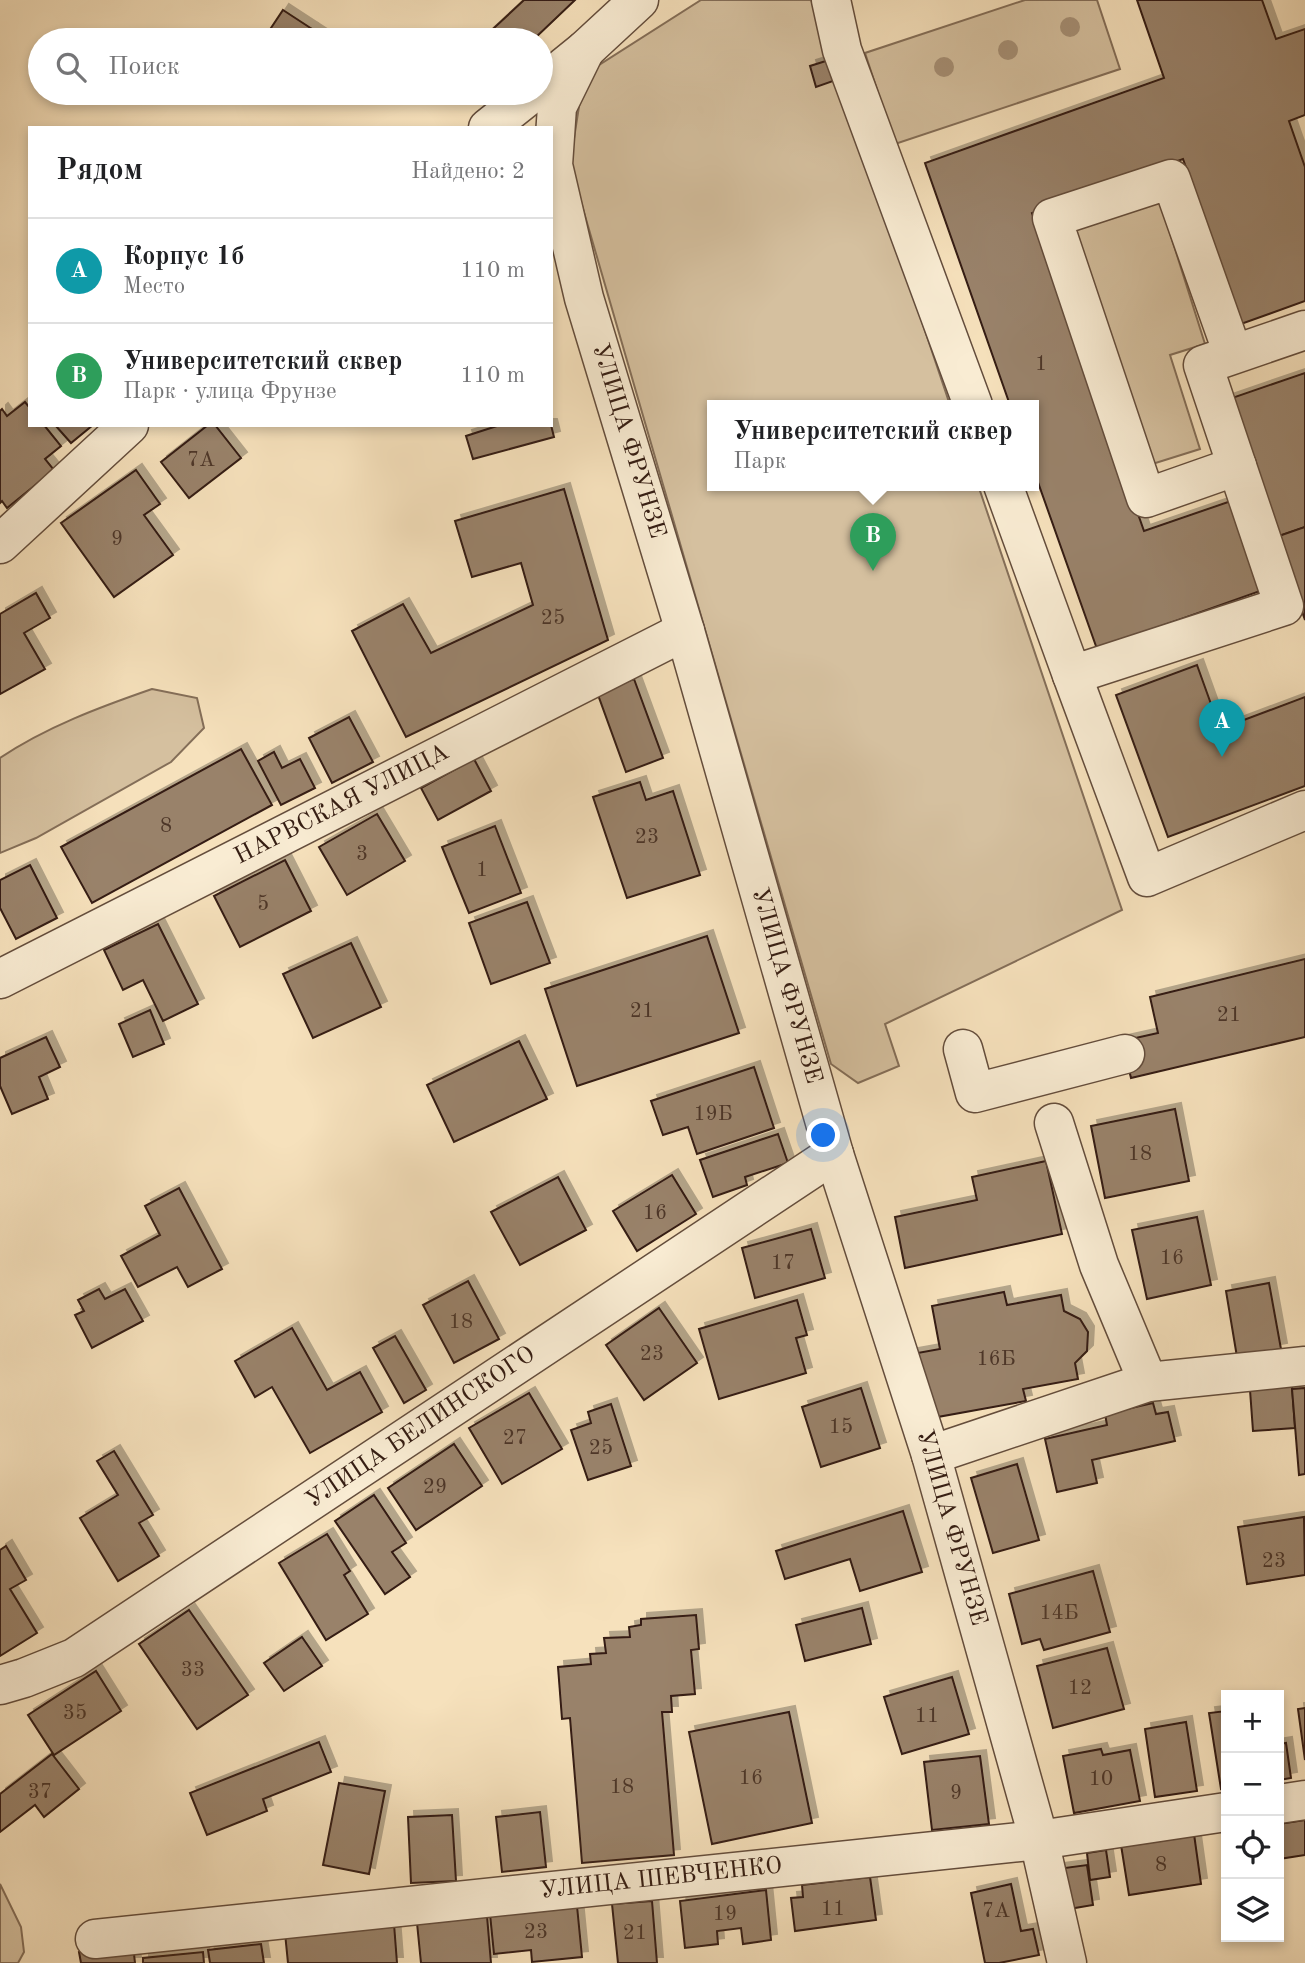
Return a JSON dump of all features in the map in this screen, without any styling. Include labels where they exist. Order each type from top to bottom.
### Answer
[{"type":"street","points":[[553,75],[639,0]]},
{"type":"street","points":[[831,0],[842,50],[971,400]]},
{"type":"street","name":"УЛИЦА ФРУНЗЕ","points":[[585,50],[557,107],[553,165],[584,298],[685,631],[834,1154],[931,1455],[1039,1840],[1068,1963]]},
{"type":"street","points":[[491,126],[517,105]]},
{"type":"street","points":[[1233,354],[1171,179],[1052,218],[1146,498],[1237,466]]},
{"type":"street","points":[[1073,675],[1284,606],[1203,365],[1305,330]]},
{"type":"street","points":[[0,544],[128,427]]},
{"type":"street","points":[[1005,491],[1147,877],[1305,810]]},
{"type":"street","name":"НАРВСКАЯ УЛИЦА","points":[[0,979],[685,631]]},
{"type":"street","points":[[963,1049],[975,1093],[1125,1054]]},
{"type":"street","points":[[1054,1123],[1099,1265],[1148,1382]]},
{"type":"street","name":"УЛИЦА БЕЛИНСКОГО","points":[[0,1685],[75,1658],[834,1154]]},
{"type":"street","points":[[931,1455],[1148,1382],[1305,1366]]},
{"type":"street","points":[[1284,1803],[1305,1800]]},
{"type":"street","name":"УЛИЦА ШЕВЧЕНКО","points":[[95,1938],[1039,1840],[1221,1813]]},
{"type":"shaded area","points":[[701,0],[811,0],[832,54],[948,400],[707,400],[707,491],[980,491],[1122,910],[885,1024],[899,1066],[858,1083],[831,1064],[570,164],[580,100],[596,67]]},
{"type":"shaded area","points":[[1025,0],[1097,0],[1120,69],[895,144],[865,53]]},
{"type":"shaded area","points":[[1158,195],[1205,344],[1170,355],[1200,449],[1146,466],[1068,223]]},
{"type":"shaded area","points":[[152,689],[197,698],[204,728],[171,762],[36,838],[0,853],[0,758],[55,727]]},
{"type":"shaded area","points":[[0,1884],[21,1927],[24,1952],[18,1963],[0,1963]]},
{"type":"building","points":[[524,0],[575,0],[546,28],[494,28]]},
{"type":"building","points":[[1137,0],[1262,0],[1276,39],[1305,29],[1305,115],[1289,121],[1305,167],[1305,301],[1241,324],[1183,159],[1032,213],[1144,531],[1231,501],[1263,590],[1097,649],[1039,485],[1039,400],[1008,400],[925,163],[1164,78]]},
{"type":"building","points":[[283,10],[310,28],[271,28]]},
{"type":"building","points":[[829,60],[836,80],[816,87],[810,66]]},
{"type":"building","points":[[1305,373],[1305,527],[1276,537],[1229,399]]},
{"type":"building","points":[[25,402],[28,406],[28,427],[46,427],[61,446],[45,459],[54,470],[7,508],[2,501],[0,503],[2,409],[7,416]]},
{"type":"building","points":[[57,427],[91,427],[71,443]]},
{"type":"building","points":[[205,427],[217,427],[241,458],[189,498],[161,462]]},
{"type":"building","points":[[494,427],[552,427],[554,437],[473,459],[466,436]]},
{"type":"building","points":[[136,470],[160,504],[144,515],[173,555],[114,597],[61,523]]},
{"type":"building","points":[[564,489],[608,640],[406,737],[352,631],[403,604],[431,653],[533,605],[521,563],[472,577],[455,521]]},
{"type":"building","points":[[1305,527],[1305,620],[1276,537]]},
{"type":"building","points":[[36,593],[50,618],[24,633],[45,669],[0,694],[0,614]]},
{"type":"building","points":[[1197,665],[1220,729],[1305,697],[1305,786],[1168,837],[1116,695]]},
{"type":"building","points":[[634,679],[663,758],[626,772],[597,692]]},
{"type":"building","points":[[349,717],[373,762],[332,783],[309,738]]},
{"type":"building","points":[[241,749],[272,805],[92,903],[61,847]]},
{"type":"building","points":[[274,752],[282,768],[300,759],[315,788],[281,805],[258,761]]},
{"type":"building","points":[[474,759],[491,791],[438,820],[421,788]]},
{"type":"building","points":[[640,782],[646,800],[673,791],[700,875],[627,898],[593,797]]},
{"type":"building","points":[[377,814],[405,861],[347,895],[319,847]]},
{"type":"building","points":[[495,826],[521,893],[469,913],[442,847]]},
{"type":"building","points":[[285,860],[311,911],[240,947],[214,896]]},
{"type":"building","points":[[30,865],[57,918],[16,939],[0,908],[0,880]]},
{"type":"building","points":[[527,902],[550,963],[491,984],[469,923]]},
{"type":"building","points":[[158,924],[198,1004],[163,1021],[143,980],[123,990],[104,950]]},
{"type":"building","points":[[707,936],[739,1033],[577,1086],[545,989]]},
{"type":"building","points":[[351,943],[381,1007],[313,1038],[283,974]]},
{"type":"building","points":[[1305,959],[1305,1037],[1131,1078],[1122,1041],[1158,1033],[1150,997]]},
{"type":"building","points":[[150,1010],[164,1044],[133,1057],[119,1024]]},
{"type":"building","points":[[46,1037],[60,1067],[39,1077],[48,1099],[12,1114],[0,1086],[0,1058]]},
{"type":"building","points":[[519,1041],[547,1099],[454,1142],[427,1085]]},
{"type":"building","points":[[754,1067],[774,1128],[697,1154],[688,1127],[663,1135],[651,1101]]},
{"type":"building","points":[[1175,1109],[1189,1181],[1105,1198],[1091,1126]]},
{"type":"building","points":[[778,1134],[788,1163],[745,1177],[747,1185],[713,1197],[700,1160]]},
{"type":"building","points":[[1046,1161],[1062,1234],[905,1268],[895,1217],[977,1200],[972,1177]]},
{"type":"building","points":[[672,1175],[696,1214],[637,1251],[613,1211]]},
{"type":"building","points":[[558,1177],[586,1230],[520,1265],[491,1212]]},
{"type":"building","points":[[179,1188],[222,1269],[188,1287],[177,1267],[138,1287],[121,1256],[160,1235],[145,1206]]},
{"type":"building","points":[[1197,1217],[1211,1285],[1147,1299],[1132,1230]]},
{"type":"building","points":[[811,1229],[825,1278],[755,1298],[742,1248]]},
{"type":"building","points":[[468,1281],[499,1339],[454,1363],[423,1305]]},
{"type":"building","points":[[1269,1283],[1281,1349],[1237,1357],[1226,1291]]},
{"type":"building","points":[[99,1289],[105,1299],[125,1289],[143,1321],[92,1348],[75,1315],[84,1311],[78,1300]]},
{"type":"building","points":[[1004,1292],[1007,1305],[1061,1295],[1064,1311],[1080,1319],[1088,1332],[1087,1351],[1075,1363],[1078,1379],[1023,1389],[1026,1401],[932,1418],[912,1354],[940,1349],[932,1306]]},
{"type":"building","points":[[797,1300],[807,1335],[796,1338],[806,1373],[719,1399],[699,1329]]},
{"type":"building","points":[[659,1308],[697,1363],[644,1400],[606,1345]]},
{"type":"building","points":[[292,1328],[327,1390],[360,1372],[382,1412],[310,1453],[272,1387],[255,1397],[235,1361]]},
{"type":"building","points":[[395,1336],[426,1390],[404,1403],[373,1348]]},
{"type":"building","points":[[1292,1386],[1295,1428],[1253,1431],[1250,1390]]},
{"type":"building","points":[[861,1388],[880,1448],[821,1467],[802,1407]]},
{"type":"building","points":[[1305,1388],[1305,1474],[1299,1475],[1292,1389]]},
{"type":"building","points":[[529,1393],[562,1449],[502,1484],[469,1428]]},
{"type":"building","points":[[1153,1403],[1156,1414],[1168,1412],[1175,1441],[1092,1460],[1097,1483],[1057,1492],[1045,1439],[1107,1425],[1105,1414]]},
{"type":"building","points":[[611,1404],[631,1466],[588,1480],[571,1430],[591,1423],[588,1412]]},
{"type":"building","points":[[454,1444],[482,1486],[416,1530],[388,1488]]},
{"type":"building","points":[[114,1451],[153,1515],[139,1523],[159,1556],[118,1581],[80,1518],[118,1495],[97,1461]]},
{"type":"building","points":[[1017,1464],[1039,1540],[993,1553],[971,1478]]},
{"type":"building","points":[[374,1495],[406,1543],[392,1552],[410,1577],[385,1594],[335,1521]]},
{"type":"building","points":[[903,1511],[922,1572],[860,1591],[850,1559],[785,1579],[776,1551]]},
{"type":"building","points":[[1304,1517],[1305,1575],[1247,1584],[1238,1527]]},
{"type":"building","points":[[327,1534],[350,1571],[344,1575],[368,1614],[326,1640],[279,1563]]},
{"type":"building","points":[[6,1546],[26,1580],[10,1589],[37,1633],[0,1656],[0,1550]]},
{"type":"building","points":[[1093,1571],[1110,1632],[1044,1650],[1040,1639],[1022,1644],[1009,1594]]},
{"type":"building","points":[[862,1608],[871,1644],[805,1661],[796,1625]]},
{"type":"building","points":[[189,1610],[248,1695],[197,1729],[139,1644]]},
{"type":"building","points":[[696,1615],[699,1649],[691,1650],[695,1694],[671,1696],[672,1712],[662,1712],[674,1855],[582,1863],[570,1718],[562,1719],[558,1667],[591,1664],[590,1654],[606,1653],[604,1638],[630,1637],[629,1627],[641,1625],[641,1619]]},
{"type":"building","points":[[302,1637],[322,1666],[284,1691],[264,1663]]},
{"type":"building","points":[[1107,1648],[1124,1709],[1053,1728],[1037,1666]]},
{"type":"building","points":[[96,1671],[121,1711],[54,1755],[28,1715]]},
{"type":"building","points":[[952,1677],[969,1734],[902,1754],[884,1697]]},
{"type":"building","points":[[1305,1708],[1305,1760],[1298,1709]]},
{"type":"building","points":[[789,1712],[812,1823],[712,1844],[689,1732]]},
{"type":"building","points":[[1221,1712],[1221,1789],[1209,1713]]},
{"type":"building","points":[[1186,1722],[1197,1791],[1155,1797],[1145,1729]]},
{"type":"building","points":[[319,1742],[331,1772],[263,1799],[267,1811],[207,1835],[190,1793]]},
{"type":"building","points":[[1284,1743],[1291,1778],[1284,1779],[1284,1753]]},
{"type":"building","points":[[1101,1749],[1103,1755],[1130,1750],[1140,1801],[1074,1813],[1063,1756]]},
{"type":"building","points":[[52,1754],[79,1789],[44,1817],[35,1805],[0,1832],[0,1794]]},
{"type":"building","points":[[980,1756],[989,1824],[932,1830],[924,1762]]},
{"type":"building","points":[[339,1783],[385,1791],[369,1874],[323,1865]]},
{"type":"building","points":[[540,1812],[546,1867],[502,1872],[496,1817]]},
{"type":"building","points":[[452,1815],[456,1881],[411,1883],[408,1817]]},
{"type":"building","points":[[1305,1820],[1305,1855],[1284,1858],[1284,1823]]},
{"type":"building","points":[[1194,1834],[1201,1884],[1129,1895],[1121,1845]]},
{"type":"building","points":[[1106,1850],[1110,1877],[1090,1880],[1087,1853]]},
{"type":"building","points":[[1087,1865],[1093,1905],[1063,1910],[1057,1869]]},
{"type":"building","points":[[870,1877],[876,1920],[795,1931],[791,1898],[803,1897],[802,1885]]},
{"type":"building","points":[[1011,1884],[1021,1931],[1033,1929],[1039,1955],[985,1963],[971,1893]]},
{"type":"building","points":[[766,1890],[771,1940],[743,1944],[741,1928],[717,1931],[718,1944],[685,1948],[680,1901]]},
{"type":"building","points":[[652,1901],[657,1963],[618,1963],[612,1904]]},
{"type":"building","points":[[577,1906],[582,1957],[532,1962],[531,1950],[494,1954],[490,1914]]},
{"type":"building","points":[[487,1916],[491,1963],[421,1963],[417,1923]]},
{"type":"building","points":[[394,1924],[397,1963],[288,1963],[285,1933]]},
{"type":"building","points":[[261,1944],[264,1963],[210,1963],[208,1950]]},
{"type":"building","points":[[133,1945],[135,1963],[81,1963],[79,1952]]},
{"type":"building","points":[[203,1952],[204,1963],[143,1963],[143,1958]]},
{"type":"place","name":"Университетский сквер","points":[[873,571]]},
{"type":"place","name":"Корпус 1б","points":[[1222,757]]}]
